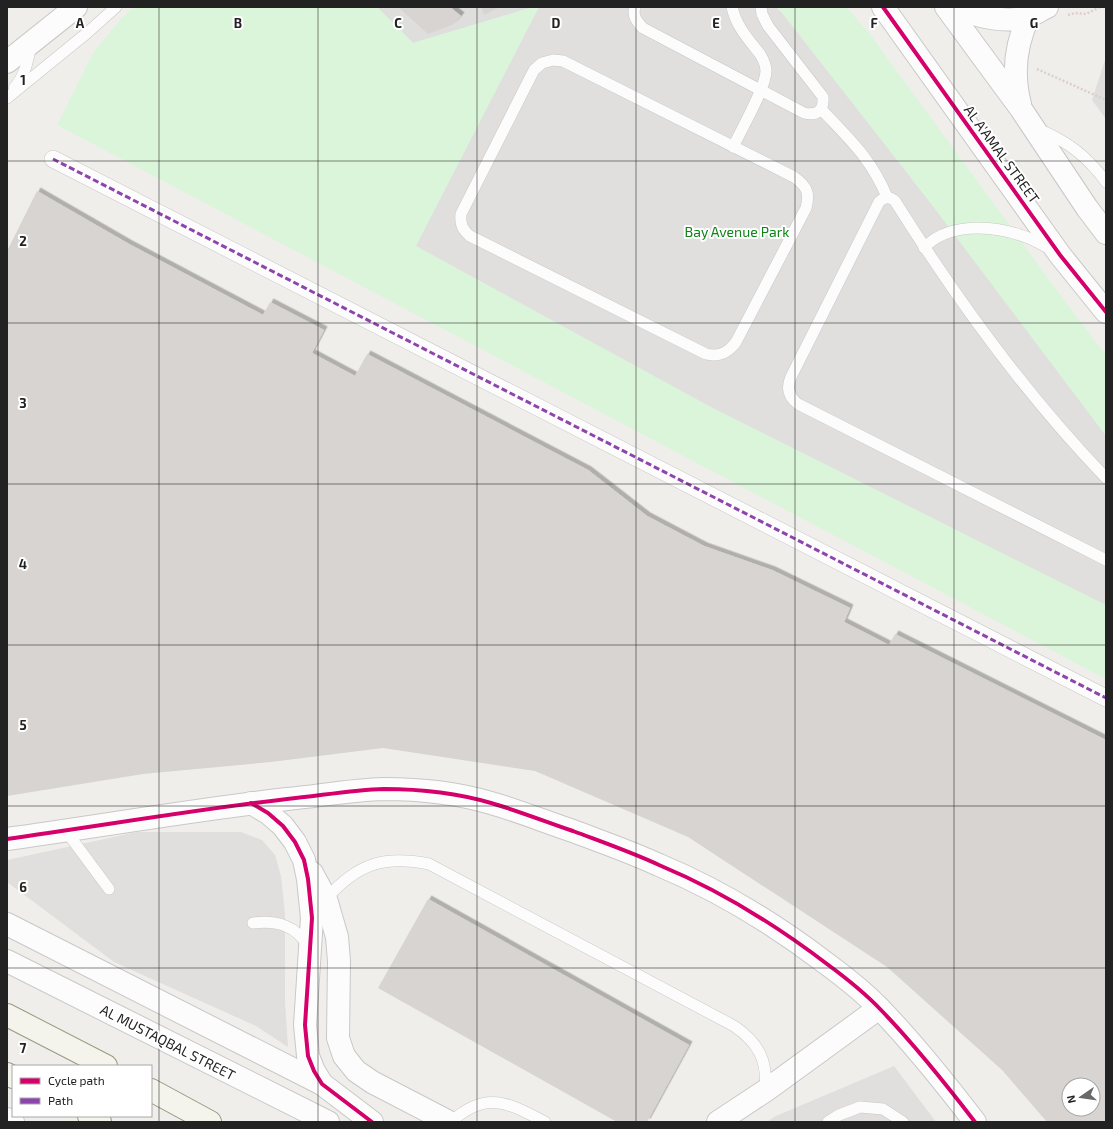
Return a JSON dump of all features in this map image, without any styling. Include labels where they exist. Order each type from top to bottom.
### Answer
[{"type":"main road","points":[[7,1015],[104,1065]]},
{"type":"main road","points":[[152,1091],[210,1122]]},
{"type":"main road","points":[[90,1117],[100,1122]]},
{"type":"street","points":[[7,62],[76,7]]},
{"type":"street","name":"AL A'AMAL STREET","points":[[883,7],[1060,254],[1106,312]]},
{"type":"street","points":[[946,7],[1021,109],[1087,208],[1106,233]]},
{"type":"street","points":[[956,7],[963,11],[990,18],[1003,19],[1038,12]]},
{"type":"street","points":[[1021,109],[1015,76],[1016,60],[1023,30],[1038,12]]},
{"type":"street","points":[[53,159],[1106,698]]},
{"type":"street","points":[[7,839],[251,803],[350,791],[385,789],[420,791],[455,795],[490,802],[621,849],[701,884],[739,905],[812,952],[879,1008],[913,1044],[975,1122]]},
{"type":"street","points":[[251,803],[268,813],[283,826],[295,842],[326,899],[337,937],[339,961],[338,1038],[344,1056],[356,1071],[372,1082],[450,1122]]},
{"type":"street","points":[[304,860],[311,898],[312,918],[304,1025],[308,1056],[314,1071],[322,1084]]},
{"type":"street","points":[[7,924],[322,1084],[372,1122]]},
{"type":"street","name":"AL MUSTAQBAL STREET","points":[[7,961],[328,1122]]},
{"type":"street","points":[[718,1122],[764,1091],[879,1008]]},
{"type":"street","points":[[7,1119],[12,1122]]},
{"type":"lane","points":[[7,97],[87,33],[116,7]]},
{"type":"lane","points":[[635,7],[634,11],[636,21],[643,28],[804,113],[816,113],[821,109],[824,103],[823,97],[768,26],[762,14],[761,7]]},
{"type":"lane","points":[[732,7],[734,16],[741,30],[765,62],[766,69],[766,77],[761,90],[733,147]]},
{"type":"lane","points":[[7,97],[18,84],[26,68],[32,43]]},
{"type":"lane","points":[[552,60],[563,61],[733,147],[802,182],[807,190],[808,199],[806,208],[736,342],[731,349],[723,354],[715,356],[706,354],[470,236],[464,230],[460,222],[461,214],[534,70],[542,63],[552,60]]},
{"type":"lane","points":[[821,109],[862,152],[879,179],[887,197],[895,201],[924,248],[962,304],[1006,362],[1046,411],[1106,478]]},
{"type":"lane","points":[[1033,127],[1056,136],[1077,150],[1095,167],[1106,182]]},
{"type":"lane","points":[[887,197],[879,202],[791,377],[788,384],[788,392],[792,399],[804,407],[1106,560]]},
{"type":"lane","points":[[924,248],[938,236],[943,234],[971,228],[988,228],[1005,230],[1021,235],[1060,254]]},
{"type":"lane","points":[[66,831],[109,889]]},
{"type":"lane","points":[[326,899],[339,884],[354,873],[372,864],[391,860],[410,860],[429,864],[745,1033],[754,1042],[764,1065],[766,1078],[764,1091]]},
{"type":"lane","points":[[254,923],[276,922],[287,926],[304,940],[310,949]]},
{"type":"lane","points":[[450,1122],[471,1107],[483,1103],[496,1102],[510,1105],[545,1122]]},
{"type":"lane","points":[[828,1122],[839,1115],[860,1107],[883,1109],[903,1122]]},
{"type":"shaded area","points":[[377,7],[533,7],[413,43]]},
{"type":"shaded area","points":[[539,7],[776,7],[782,13],[932,205],[1106,436],[1106,605],[709,406],[416,246]]},
{"type":"shaded area","points":[[1106,57],[1106,119],[1092,100]]},
{"type":"shaded area","points":[[137,832],[241,832],[262,840],[275,855],[281,876],[285,914],[285,1001],[288,1047],[256,1026],[114,962],[7,882],[7,860]]},
{"type":"shaded area","points":[[894,1066],[936,1122],[767,1122],[776,1116]]},
{"type":"green space","name":"Bay Avenue Park","points":[[134,7],[377,7],[413,43],[533,7],[846,7],[869,33],[1064,300],[1106,355],[1106,679],[57,125],[93,53],[120,20]]},
{"type":"building","points":[[398,7],[450,7],[461,16],[454,24],[428,34]]},
{"type":"building","points":[[481,7],[500,7],[484,15]]},
{"type":"building","points":[[37,191],[129,244],[263,315],[270,302],[324,330],[312,353],[355,376],[367,354],[588,470],[647,516],[704,546],[772,570],[850,608],[844,622],[889,645],[895,634],[1106,740],[1106,1122],[1047,1122],[1002,1070],[887,967],[688,837],[535,771],[383,748],[271,762],[143,774],[7,796],[7,251]]},
{"type":"building","points":[[428,899],[689,1045],[647,1122],[617,1122],[378,988]]},
{"type":"marked path","points":[[53,159],[1106,698]]},
{"type":"cycle path","points":[[883,7],[1060,255],[1106,312]]},
{"type":"cycle path","points":[[7,839],[252,803],[384,789],[438,792],[491,803],[573,831],[648,860],[725,897],[767,922],[834,969],[875,1004],[918,1051],[975,1122]]},
{"type":"cycle path","points":[[251,803],[268,813],[283,826],[295,842],[304,860],[308,879],[312,918],[305,1025],[308,1056],[314,1071],[322,1084],[372,1122]]}]
